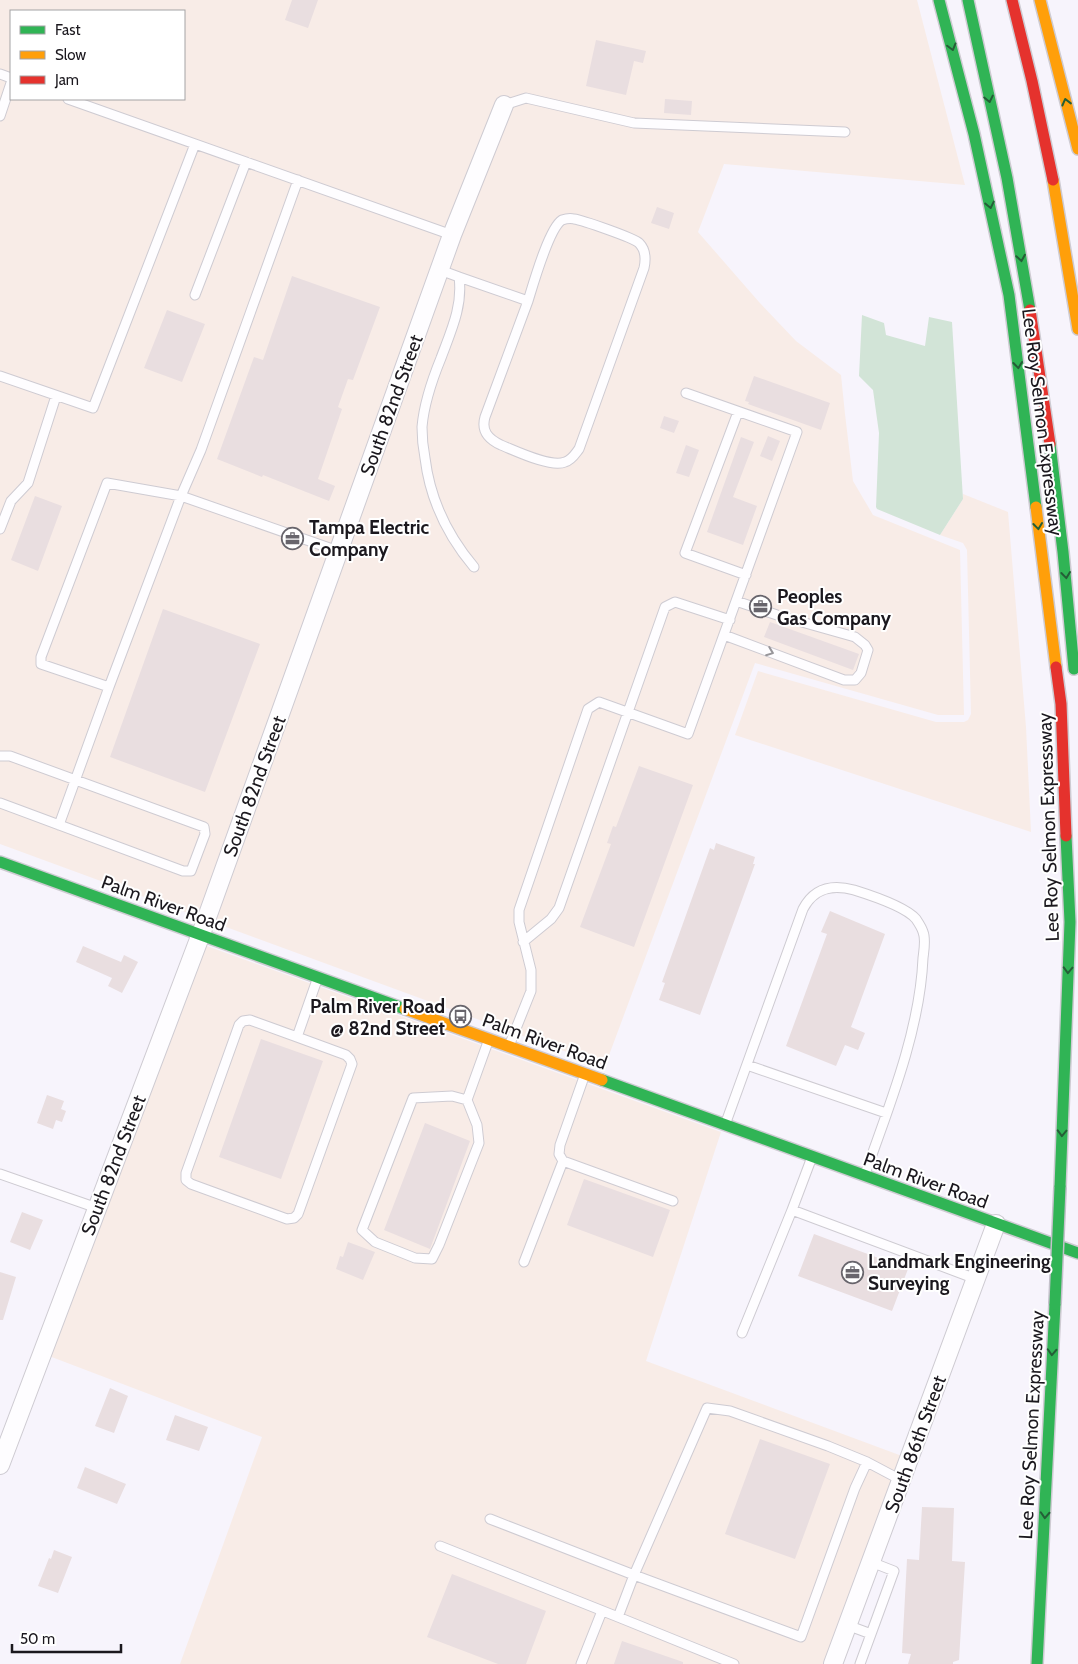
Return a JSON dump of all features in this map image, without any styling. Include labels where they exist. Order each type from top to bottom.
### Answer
[{"type":"main road","name":"Lee Roy Selmon Expressway","points":[[939,0],[974,134],[1009,295],[1061,704],[1070,922],[1055,1304],[1037,1664]]},
{"type":"main road","points":[[968,0],[1011,202],[1034,335],[1069,599],[1074,676]]},
{"type":"main road","points":[[1012,0],[1048,156],[1078,329]]},
{"type":"main road","points":[[1040,0],[1078,149]]},
{"type":"main road","name":"Palm River Road","points":[[0,862],[1078,1253]]},
{"type":"main road","points":[[1070,922],[1078,877]]},
{"type":"street","name":"South 82nd Street","points":[[0,1465],[200,934],[452,235],[504,105]]},
{"type":"street","name":"South 86th Street","points":[[834,1664],[996,1224]]},
{"type":"lane","points":[[0,116],[10,86]]},
{"type":"lane","points":[[504,105],[526,98],[634,123],[845,132]]},
{"type":"lane","points":[[71,100],[452,235]]},
{"type":"lane","points":[[0,376],[93,408],[195,144]]},
{"type":"lane","points":[[195,295],[246,162]]},
{"type":"lane","points":[[59,825],[181,496],[201,450],[298,180]]},
{"type":"lane","points":[[576,219],[637,241],[644,251],[646,260],[644,268],[579,448],[574,457],[565,463],[551,463],[501,445],[489,437],[484,430],[486,417],[528,302],[549,240],[563,220],[576,219]]},
{"type":"lane","points":[[440,270],[528,302]]},
{"type":"lane","points":[[459,277],[461,292],[459,308],[426,401],[422,430],[426,467],[436,507],[456,545],[474,567]]},
{"type":"lane","points":[[509,1046],[531,991],[531,970],[519,922],[519,910],[588,709],[599,702],[688,734],[797,432],[686,393]]},
{"type":"lane","points":[[0,529],[11,501],[28,482],[56,396]]},
{"type":"lane","points":[[738,412],[685,553],[746,575]]},
{"type":"lane","points":[[110,687],[42,664],[41,657],[106,483],[181,496],[338,551]]},
{"type":"lane","points":[[724,635],[844,680],[855,680],[861,673],[868,650],[865,644],[855,637],[736,601]]},
{"type":"lane","points":[[523,942],[551,919],[559,908],[666,607],[675,602],[730,620]]},
{"type":"lane","points":[[0,756],[10,756],[204,827],[205,834],[192,871],[183,871],[0,803]]},
{"type":"lane","points":[[725,1125],[807,900],[814,894],[839,887],[876,897],[898,907],[915,918],[923,932],[922,980],[918,1005],[903,1062],[865,1176]]},
{"type":"lane","points":[[298,1037],[318,977]]},
{"type":"lane","points":[[250,1020],[298,1037],[346,1055],[352,1064],[298,1214],[294,1218],[287,1219],[191,1184],[186,1180],[186,1173],[239,1025],[243,1021],[250,1020]]},
{"type":"lane","points":[[467,1100],[452,1096],[413,1098],[362,1230],[375,1242],[415,1258],[432,1259],[479,1143],[478,1125],[467,1100],[489,1039]]},
{"type":"lane","points":[[747,1065],[886,1113]]},
{"type":"lane","points":[[524,1262],[562,1161],[559,1154],[560,1145],[585,1074]]},
{"type":"lane","points":[[742,1333],[812,1157]]},
{"type":"lane","points":[[562,1161],[674,1201]]},
{"type":"lane","points":[[0,1174],[97,1208]]},
{"type":"lane","points":[[792,1210],[976,1279]]},
{"type":"lane","points":[[618,1617],[707,1408],[730,1410],[828,1446],[867,1462],[901,1480]]},
{"type":"lane","points":[[490,1519],[634,1576],[800,1637],[855,1488],[867,1462]]},
{"type":"lane","points":[[440,1546],[734,1664]]},
{"type":"lane","points":[[860,1664],[894,1570],[871,1562]]},
{"type":"lane","points":[[581,1664],[602,1611]]},
{"type":"lane","points":[[847,1625],[871,1634]]},
{"type":"shaded area","name":"Tampa Electric Company","points":[[0,0],[917,0],[965,185],[724,164],[698,232],[796,341],[841,375],[853,481],[873,515],[960,550],[964,715],[938,715],[755,663],[605,1066],[0,844]]},
{"type":"shaded area","points":[[963,494],[1008,512],[1026,727],[1031,832],[735,735],[758,671],[936,722],[964,722],[968,720],[971,714],[967,550],[963,543],[940,535],[963,499]]},
{"type":"shaded area","points":[[204,945],[721,1132],[646,1361],[902,1456],[825,1664],[180,1664],[262,1437],[49,1356]]},
{"type":"green space","points":[[862,315],[884,323],[886,335],[925,346],[929,317],[952,322],[963,499],[940,535],[876,507],[879,433],[873,390],[859,376]]},
{"type":"building","points":[[292,0],[318,0],[308,28],[285,20]]},
{"type":"building","points":[[596,40],[646,51],[643,63],[634,61],[626,95],[586,86]]},
{"type":"building","points":[[665,99],[692,101],[691,115],[664,113]]},
{"type":"building","points":[[657,207],[674,213],[669,229],[651,223]]},
{"type":"building","points":[[292,276],[380,307],[353,380],[348,379],[338,407],[342,409],[318,479],[335,486],[329,501],[217,459],[254,357],[263,360]]},
{"type":"building","points":[[167,310],[205,324],[182,382],[144,368]]},
{"type":"building","points":[[754,376],[830,403],[821,430],[748,404],[749,402],[745,401]]},
{"type":"building","points":[[664,416],[679,421],[674,433],[660,428]]},
{"type":"building","points":[[768,436],[780,441],[772,461],[760,456]]},
{"type":"building","points":[[741,437],[754,442],[733,497],[757,506],[743,545],[707,532]]},
{"type":"building","points":[[686,445],[699,450],[689,477],[676,473]]},
{"type":"building","points":[[35,496],[62,506],[38,571],[11,560]]},
{"type":"building","points":[[163,609],[260,644],[205,792],[110,757]]},
{"type":"building","points":[[770,622],[859,654],[853,670],[764,637]]},
{"type":"building","points":[[639,766],[693,785],[634,947],[580,927],[611,844],[607,843],[613,826],[616,827]]},
{"type":"building","points":[[716,843],[755,857],[753,864],[755,864],[700,1015],[659,1000],[665,983],[662,982],[710,848],[714,850]]},
{"type":"building","points":[[830,911],[885,934],[851,1027],[865,1033],[858,1050],[845,1045],[836,1066],[786,1046],[827,934],[821,932]]},
{"type":"building","points":[[83,946],[121,962],[124,955],[138,962],[122,993],[108,986],[112,978],[76,962]]},
{"type":"building","points":[[261,1039],[323,1061],[281,1179],[219,1157]]},
{"type":"building","points":[[47,1095],[64,1101],[61,1109],[66,1111],[62,1122],[56,1120],[53,1129],[37,1123]]},
{"type":"building","points":[[425,1123],[470,1141],[430,1249],[384,1230]]},
{"type":"building","points":[[584,1179],[670,1210],[653,1257],[567,1225]]},
{"type":"building","points":[[22,1212],[43,1220],[30,1250],[10,1242]]},
{"type":"building","points":[[814,1234],[908,1269],[892,1311],[798,1276]]},
{"type":"building","points":[[348,1242],[375,1252],[363,1280],[336,1269],[340,1256],[343,1257]]},
{"type":"building","points":[[0,1272],[16,1277],[3,1320],[0,1320]]},
{"type":"building","points":[[110,1388],[128,1396],[114,1433],[95,1426]]},
{"type":"building","points":[[175,1415],[208,1427],[199,1451],[166,1440]]},
{"type":"building","points":[[760,1439],[830,1464],[795,1559],[725,1534]]},
{"type":"building","points":[[85,1467],[126,1484],[117,1504],[77,1488]]},
{"type":"building","points":[[922,1507],[954,1508],[952,1561],[965,1562],[959,1660],[953,1662],[953,1664],[908,1664],[911,1654],[902,1653],[907,1559],[919,1560]]},
{"type":"building","points":[[54,1550],[72,1557],[58,1593],[38,1586]]},
{"type":"building","points":[[452,1574],[546,1611],[526,1664],[498,1664],[427,1637]]},
{"type":"building","points":[[622,1641],[683,1662],[683,1664],[614,1664]]},
{"type":"traffic: fast","points":[[939,0],[974,134],[1009,295],[1036,507]]},
{"type":"traffic: fast","points":[[968,0],[1007,178],[1030,310]]},
{"type":"traffic: fast","points":[[1050,444],[1074,669]]},
{"type":"traffic: fast","points":[[1060,1187],[1070,922],[1066,836]]},
{"type":"traffic: fast","points":[[0,862],[405,1009]]},
{"type":"traffic: fast","points":[[602,1080],[1078,1253]]},
{"type":"traffic: fast","points":[[1055,1304],[1060,1187]]},
{"type":"traffic: fast","points":[[1037,1664],[1055,1304]]},
{"type":"traffic: slow","points":[[1040,0],[1078,149]]},
{"type":"traffic: slow","points":[[1053,180],[1078,329]]},
{"type":"traffic: slow","points":[[1036,507],[1056,667]]},
{"type":"traffic: slow","points":[[405,1009],[602,1080]]},
{"type":"traffic: jam","points":[[1012,0],[1032,81],[1053,180]]},
{"type":"traffic: jam","points":[[1030,310],[1050,444]]},
{"type":"traffic: jam","points":[[1056,667],[1061,704],[1066,836]]},
{"type":"place","name":"Tampa Electric Company","points":[[293,538]]},
{"type":"place","name":"Peoples Gas Company","points":[[761,607]]},
{"type":"place","name":"Palm River Road @ 82nd Street","points":[[461,1017]]},
{"type":"place","name":"Landmark Engineering Surveying","points":[[852,1272]]}]
